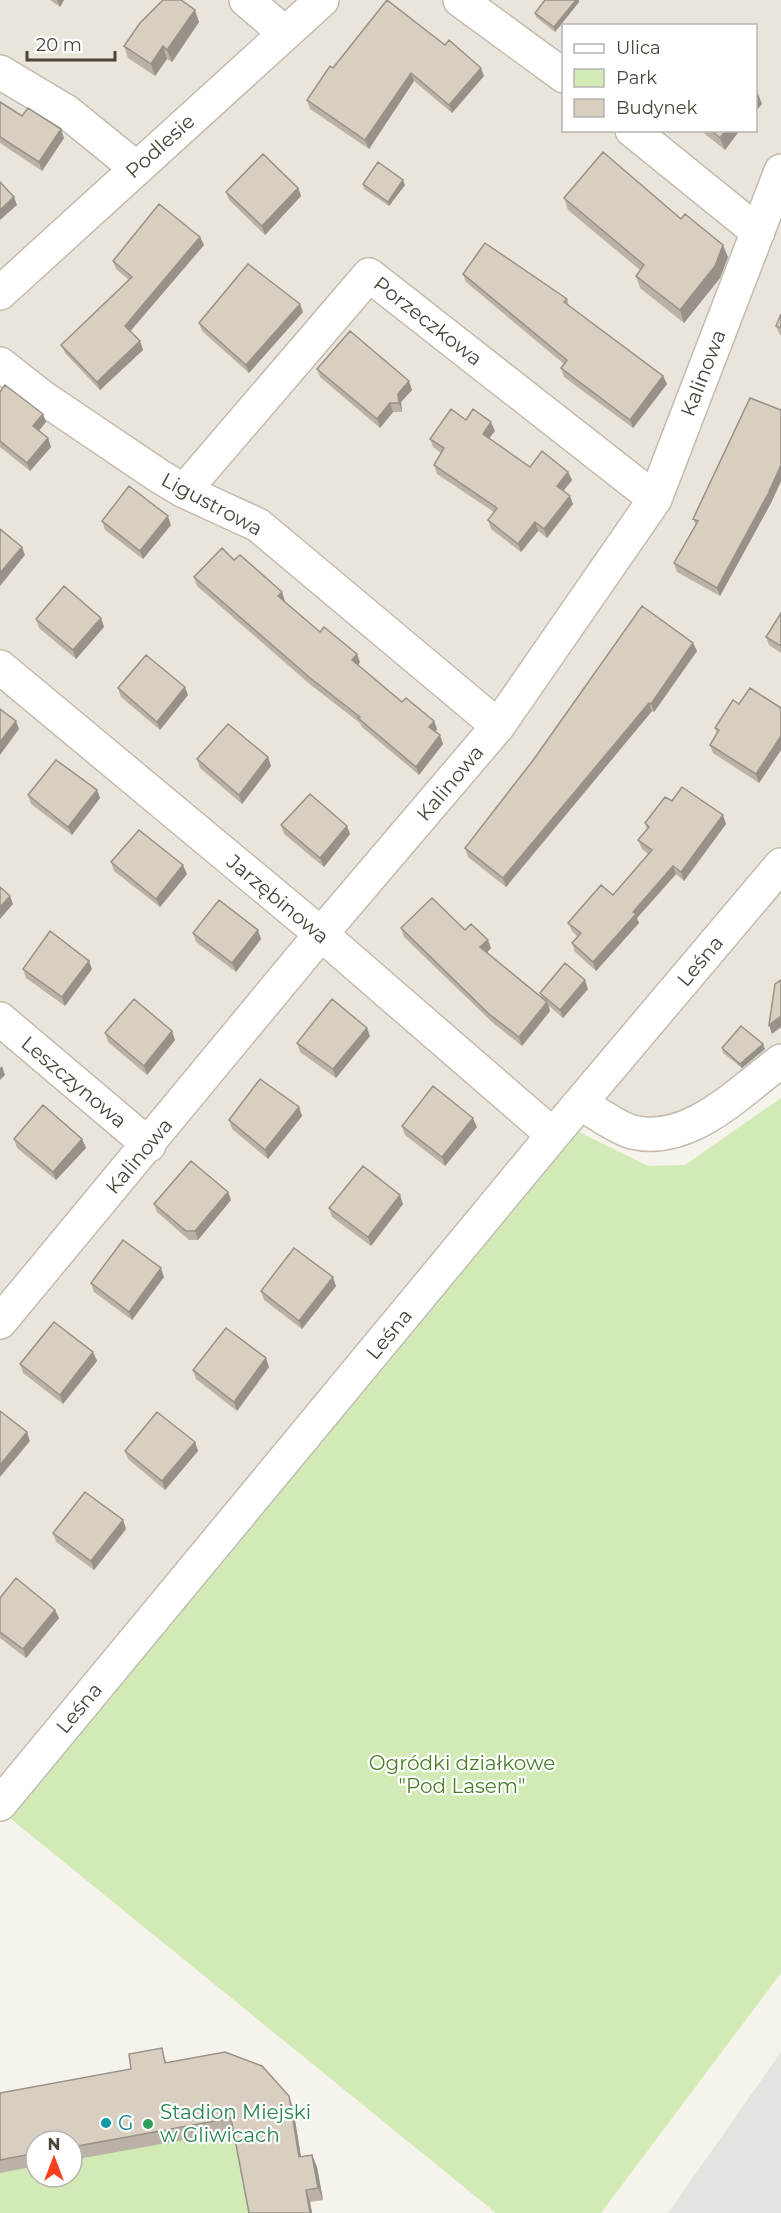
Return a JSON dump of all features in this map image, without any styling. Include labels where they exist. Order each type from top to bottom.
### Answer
[{"type":"street","points":[[246,0],[285,33]]},
{"type":"street","name":"Podlesie","points":[[0,293],[322,0]]},
{"type":"street","points":[[460,0],[562,75]]},
{"type":"street","points":[[0,72],[67,112],[136,168]]},
{"type":"street","points":[[634,132],[758,232]]},
{"type":"street","name":"Kalinowa","points":[[0,1322],[149,1145],[321,934],[498,726],[654,499],[781,171]]},
{"type":"street","name":"Porzeczkowa","points":[[184,491],[369,275],[654,499]]},
{"type":"street","name":"Ligustrowa","points":[[0,364],[113,447],[184,491],[258,525],[498,726]]},
{"type":"street","name":"Jarzębinowa","points":[[0,667],[321,934],[553,1135]]},
{"type":"street","name":"Leśna","points":[[0,1804],[553,1135],[781,865]]},
{"type":"street","name":"Leszczynowa","points":[[0,1019],[149,1145]]},
{"type":"street","points":[[580,1103],[631,1131],[665,1134],[697,1123],[781,1061]]},
{"type":"shaded area","points":[[0,0],[781,0],[781,1074],[687,1138],[564,1103],[0,1779]]},
{"type":"shaded area","points":[[781,2052],[781,2213],[668,2213]]},
{"type":"green space","name":"Ogródki działkowe \"Pod Lasem\"","points":[[781,1098],[781,1973],[601,2213],[496,2213],[11,1819],[579,1132],[648,1166],[685,1165]]},
{"type":"green space","name":"Stadion Miejski w Gliwicach","points":[[166,2060],[169,2075],[303,2169],[323,2200],[310,2202],[312,2213],[0,2213],[0,2106]]},
{"type":"building","points":[[163,0],[181,0],[195,10],[167,50],[163,46],[151,64],[124,46],[140,23]]},
{"type":"building","points":[[387,0],[445,45],[449,40],[481,68],[449,105],[411,73],[365,140],[307,100],[330,66],[333,68]]},
{"type":"building","points":[[545,0],[576,0],[554,27],[535,13]]},
{"type":"building","points":[[0,102],[22,116],[28,108],[61,129],[39,162],[0,137]]},
{"type":"building","points":[[713,132],[724,132],[720,138]]},
{"type":"building","points":[[603,152],[681,219],[685,214],[723,245],[715,266],[680,310],[636,276],[644,265],[564,198]]},
{"type":"building","points":[[263,154],[298,188],[262,226],[226,192]]},
{"type":"building","points":[[378,162],[403,180],[388,202],[363,184]]},
{"type":"building","points":[[0,182],[14,197],[0,210]]},
{"type":"building","points":[[159,204],[200,237],[125,326],[140,341],[97,382],[61,345],[132,277],[113,261]]},
{"type":"building","points":[[485,243],[567,299],[564,302],[663,376],[630,420],[561,368],[567,360],[463,274]]},
{"type":"building","points":[[248,264],[300,304],[246,365],[199,323]]},
{"type":"building","points":[[781,314],[781,328],[776,326]]},
{"type":"building","points":[[350,331],[409,381],[398,394],[399,403],[390,403],[377,419],[317,369]]},
{"type":"building","points":[[5,385],[43,414],[33,426],[48,438],[27,463],[0,441],[0,392]]},
{"type":"building","points":[[750,398],[781,410],[781,465],[768,494],[717,588],[674,563],[698,521],[693,519]]},
{"type":"building","points":[[451,409],[466,420],[473,409],[491,422],[483,434],[530,467],[542,451],[568,472],[557,486],[570,496],[544,529],[535,522],[518,544],[488,520],[497,508],[434,465],[444,448],[430,439]]},
{"type":"building","points":[[129,486],[168,516],[140,551],[102,521]]},
{"type":"building","points":[[0,529],[22,547],[0,573]]},
{"type":"building","points":[[222,548],[234,560],[240,555],[282,592],[278,596],[320,632],[324,627],[357,654],[352,660],[402,702],[406,698],[434,721],[429,727],[440,735],[416,767],[194,577]]},
{"type":"building","points":[[64,586],[101,618],[73,650],[36,619]]},
{"type":"building","points":[[642,606],[693,643],[651,704],[649,703],[503,878],[465,848],[534,759]]},
{"type":"building","points":[[781,613],[781,646],[766,637]]},
{"type":"building","points":[[146,655],[185,687],[157,722],[118,688]]},
{"type":"building","points":[[750,688],[781,708],[781,736],[756,774],[710,745],[719,730],[715,728],[733,700],[739,704]]},
{"type":"building","points":[[0,709],[16,721],[0,742]]},
{"type":"building","points":[[228,724],[268,757],[239,795],[197,759]]},
{"type":"building","points":[[56,760],[97,790],[68,827],[28,795]]},
{"type":"building","points":[[682,787],[723,815],[681,872],[673,866],[633,912],[636,914],[593,962],[572,943],[581,933],[568,923],[601,885],[613,895],[652,850],[638,840],[649,827],[645,823],[665,797],[672,801]]},
{"type":"building","points":[[310,794],[347,826],[320,858],[281,825]]},
{"type":"building","points":[[139,830],[183,865],[156,899],[111,862]]},
{"type":"building","points":[[0,887],[10,896],[0,907]]},
{"type":"building","points":[[432,898],[465,930],[471,924],[488,940],[480,947],[547,1002],[519,1037],[489,1014],[401,928]]},
{"type":"building","points":[[219,900],[258,930],[232,963],[193,933]]},
{"type":"building","points":[[50,931],[89,961],[62,997],[23,969]]},
{"type":"building","points":[[565,963],[585,980],[560,1010],[540,993]]},
{"type":"building","points":[[781,980],[781,1016],[769,1025],[775,984]]},
{"type":"building","points":[[134,999],[172,1031],[144,1066],[105,1033]]},
{"type":"building","points":[[332,999],[367,1028],[333,1069],[297,1043]]},
{"type":"building","points":[[741,1026],[763,1044],[740,1064],[722,1048]]},
{"type":"building","points":[[260,1079],[299,1107],[265,1150],[229,1120]]},
{"type":"building","points":[[433,1086],[473,1118],[442,1157],[402,1126]]},
{"type":"building","points":[[43,1105],[82,1139],[53,1172],[14,1139]]},
{"type":"building","points":[[191,1161],[228,1192],[195,1231],[186,1231],[154,1204]]},
{"type":"building","points":[[363,1166],[400,1195],[368,1237],[329,1208]]},
{"type":"building","points":[[123,1240],[161,1268],[129,1312],[91,1283]]},
{"type":"building","points":[[294,1248],[333,1277],[299,1321],[261,1291]]},
{"type":"building","points":[[54,1322],[93,1352],[60,1395],[20,1364]]},
{"type":"building","points":[[226,1328],[266,1358],[234,1402],[193,1370]]},
{"type":"building","points":[[0,1411],[27,1432],[0,1465]]},
{"type":"building","points":[[157,1412],[195,1442],[162,1481],[125,1451]]},
{"type":"building","points":[[85,1492],[123,1520],[91,1561],[53,1533]]},
{"type":"building","points":[[16,1578],[55,1610],[23,1649],[0,1632],[0,1598]]},
{"type":"building","points":[[162,2048],[165,2063],[225,2052],[262,2066],[289,2096],[299,2157],[312,2155],[318,2188],[306,2190],[310,2213],[249,2213],[231,2118],[84,2145],[84,2129],[24,2129],[24,2155],[0,2160],[0,2093],[131,2069],[129,2054]]},
{"type":"place","name":"G","points":[[106,2123]]},
{"type":"place","name":"Stadion Miejski w Gliwicach","points":[[148,2124]]}]
